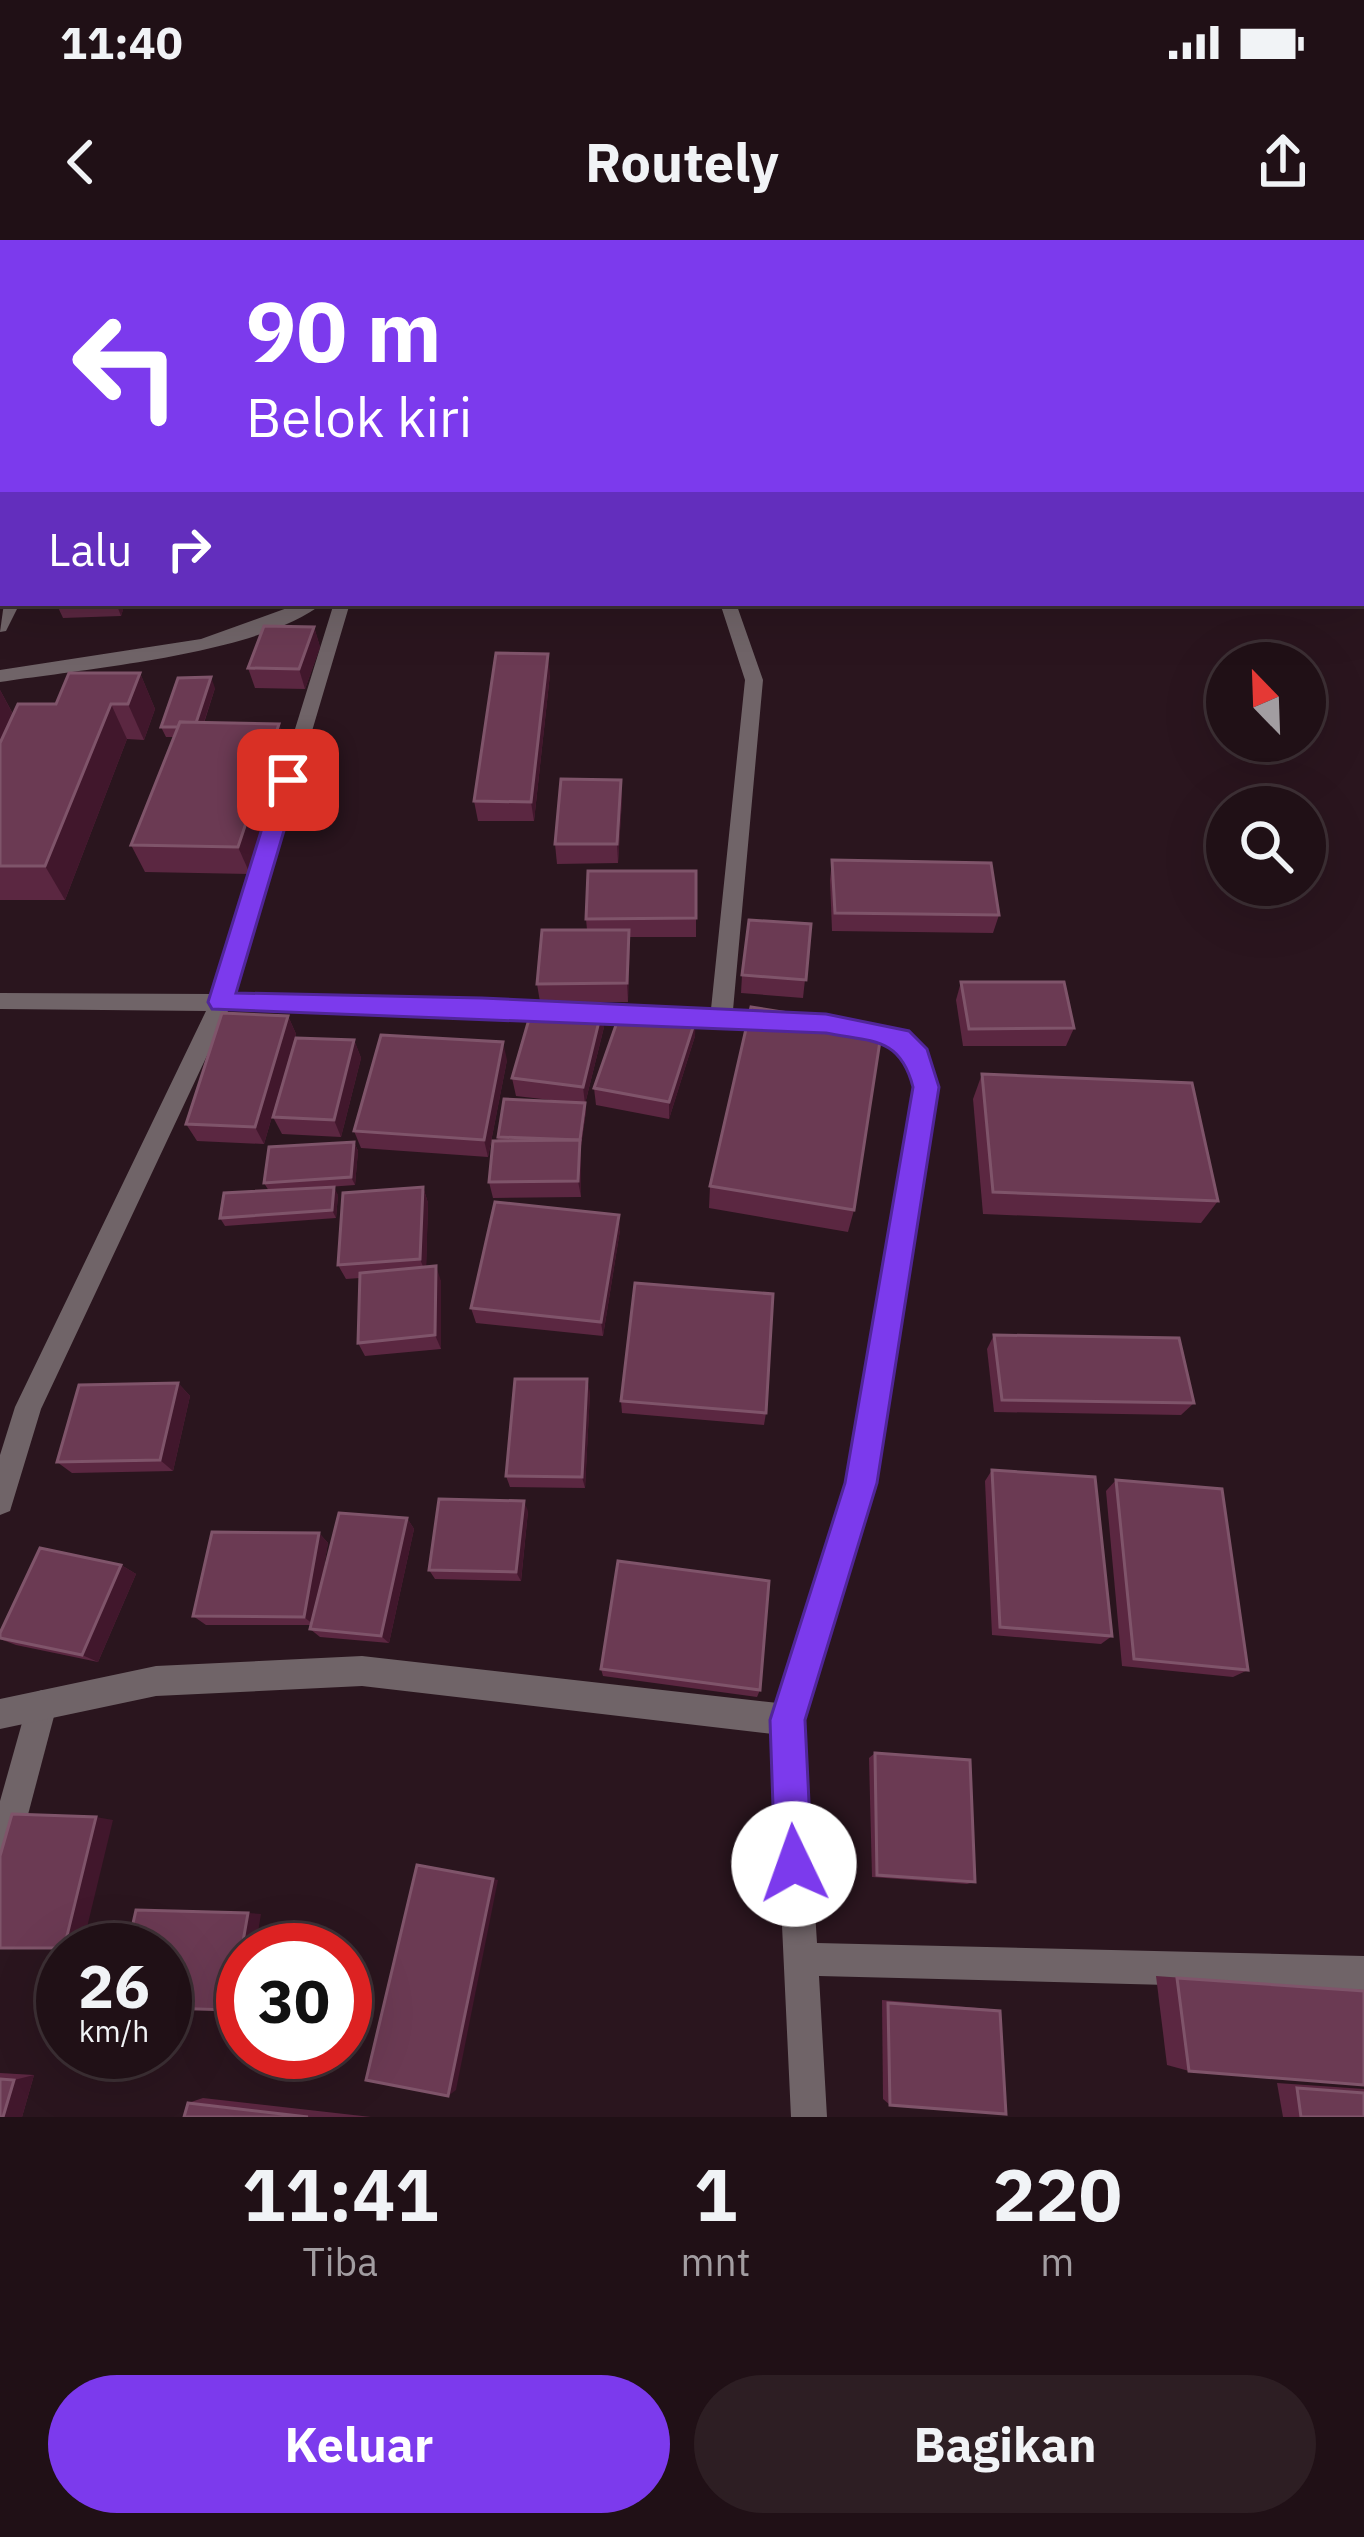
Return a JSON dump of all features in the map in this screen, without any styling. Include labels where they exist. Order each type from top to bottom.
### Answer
[{"type":"street","points":[[0,676],[182,646],[285,619],[309,606]]},
{"type":"street","points":[[0,1501],[14,1408],[221,1002],[341,606]]},
{"type":"street","points":[[721,1016],[754,680],[729,606]]},
{"type":"street","points":[[0,1001],[721,1016],[815,1023],[900,1038],[918,1057],[926,1087],[861,1483],[788,1720],[809,2117]]},
{"type":"street","points":[[0,1714],[156,1681],[362,1671],[788,1720]]},
{"type":"street","points":[[0,1860],[42,1705]]},
{"type":"street","points":[[798,1959],[1364,1972]]},
{"type":"building","points":[[264,626],[314,627],[299,669],[248,668]]},
{"type":"building","points":[[496,653],[548,654],[531,802],[474,801]]},
{"type":"building","points":[[69,673],[140,673],[128,704],[111,704],[45,866],[0,866],[0,743],[18,704],[56,704]]},
{"type":"building","points":[[211,677],[196,723],[161,727],[178,678]]},
{"type":"building","points":[[180,722],[279,724],[238,847],[131,845]]},
{"type":"building","points":[[561,779],[621,780],[617,844],[555,844]]},
{"type":"building","points":[[832,860],[991,863],[999,915],[835,913]]},
{"type":"building","points":[[588,871],[696,871],[696,918],[586,919]]},
{"type":"building","points":[[749,920],[811,924],[806,980],[742,975]]},
{"type":"building","points":[[542,930],[629,930],[627,983],[537,984]]},
{"type":"building","points":[[961,982],[1064,982],[1074,1028],[969,1029]]},
{"type":"building","points":[[534,1002],[602,1009],[583,1087],[512,1078]]},
{"type":"building","points":[[623,1005],[696,1018],[669,1102],[594,1088]]},
{"type":"building","points":[[751,1007],[882,1028],[854,1210],[710,1186]]},
{"type":"building","points":[[222,1013],[288,1016],[255,1127],[186,1124]]},
{"type":"building","points":[[381,1035],[503,1042],[484,1140],[354,1131]]},
{"type":"building","points":[[296,1038],[354,1040],[334,1120],[273,1117]]},
{"type":"building","points":[[982,1074],[1192,1083],[1218,1201],[993,1192]]},
{"type":"building","points":[[504,1099],[585,1103],[580,1140],[498,1137]]},
{"type":"building","points":[[580,1140],[578,1181],[489,1182],[493,1141]]},
{"type":"building","points":[[354,1142],[351,1177],[264,1183],[269,1147]]},
{"type":"building","points":[[334,1187],[332,1210],[220,1218],[224,1193]]},
{"type":"building","points":[[423,1187],[420,1259],[338,1265],[343,1193]]},
{"type":"building","points":[[495,1202],[619,1215],[601,1322],[471,1308]]},
{"type":"building","points":[[436,1266],[435,1335],[358,1343],[360,1273]]},
{"type":"building","points":[[635,1283],[773,1294],[766,1413],[621,1401]]},
{"type":"building","points":[[994,1335],[1179,1338],[1194,1403],[1002,1400]]},
{"type":"building","points":[[515,1379],[587,1379],[582,1477],[506,1476]]},
{"type":"building","points":[[178,1383],[160,1460],[57,1462],[79,1385]]},
{"type":"building","points":[[992,1470],[1095,1477],[1112,1636],[1000,1627]]},
{"type":"building","points":[[1116,1480],[1222,1489],[1248,1670],[1134,1659]]},
{"type":"building","points":[[439,1499],[524,1501],[516,1572],[429,1570]]},
{"type":"building","points":[[339,1513],[407,1518],[381,1636],[310,1629]]},
{"type":"building","points":[[212,1532],[319,1533],[304,1617],[193,1616]]},
{"type":"building","points":[[40,1548],[121,1565],[82,1655],[0,1638]]},
{"type":"building","points":[[618,1561],[769,1581],[760,1690],[601,1669]]},
{"type":"building","points":[[875,1753],[970,1760],[975,1882],[877,1875]]},
{"type":"building","points":[[12,1814],[96,1817],[70,1923],[36,1923],[36,1948],[0,1948],[0,1856]]},
{"type":"building","points":[[417,1865],[493,1879],[448,2096],[366,2080],[372,2079],[372,2055]]},
{"type":"building","points":[[136,1910],[248,1913],[246,1923],[216,1923],[216,2010],[192,2009],[192,1923],[133,1923]]},
{"type":"building","points":[[1177,1978],[1364,1991],[1364,2085],[1189,2071]]},
{"type":"building","points":[[888,2003],[1000,2011],[1006,2114],[890,2105]]},
{"type":"building","points":[[0,2079],[14,2080],[3,2117],[0,2117]]},
{"type":"building","points":[[1297,2088],[1364,2093],[1364,2117],[1301,2117]]},
{"type":"building","points":[[188,2103],[308,2117],[184,2117]]},
{"type":"route","points":[[288,780],[221,1002],[482,1007],[826,1024],[900,1038],[918,1057],[926,1087],[861,1483],[788,1720],[794,1864]]}]
